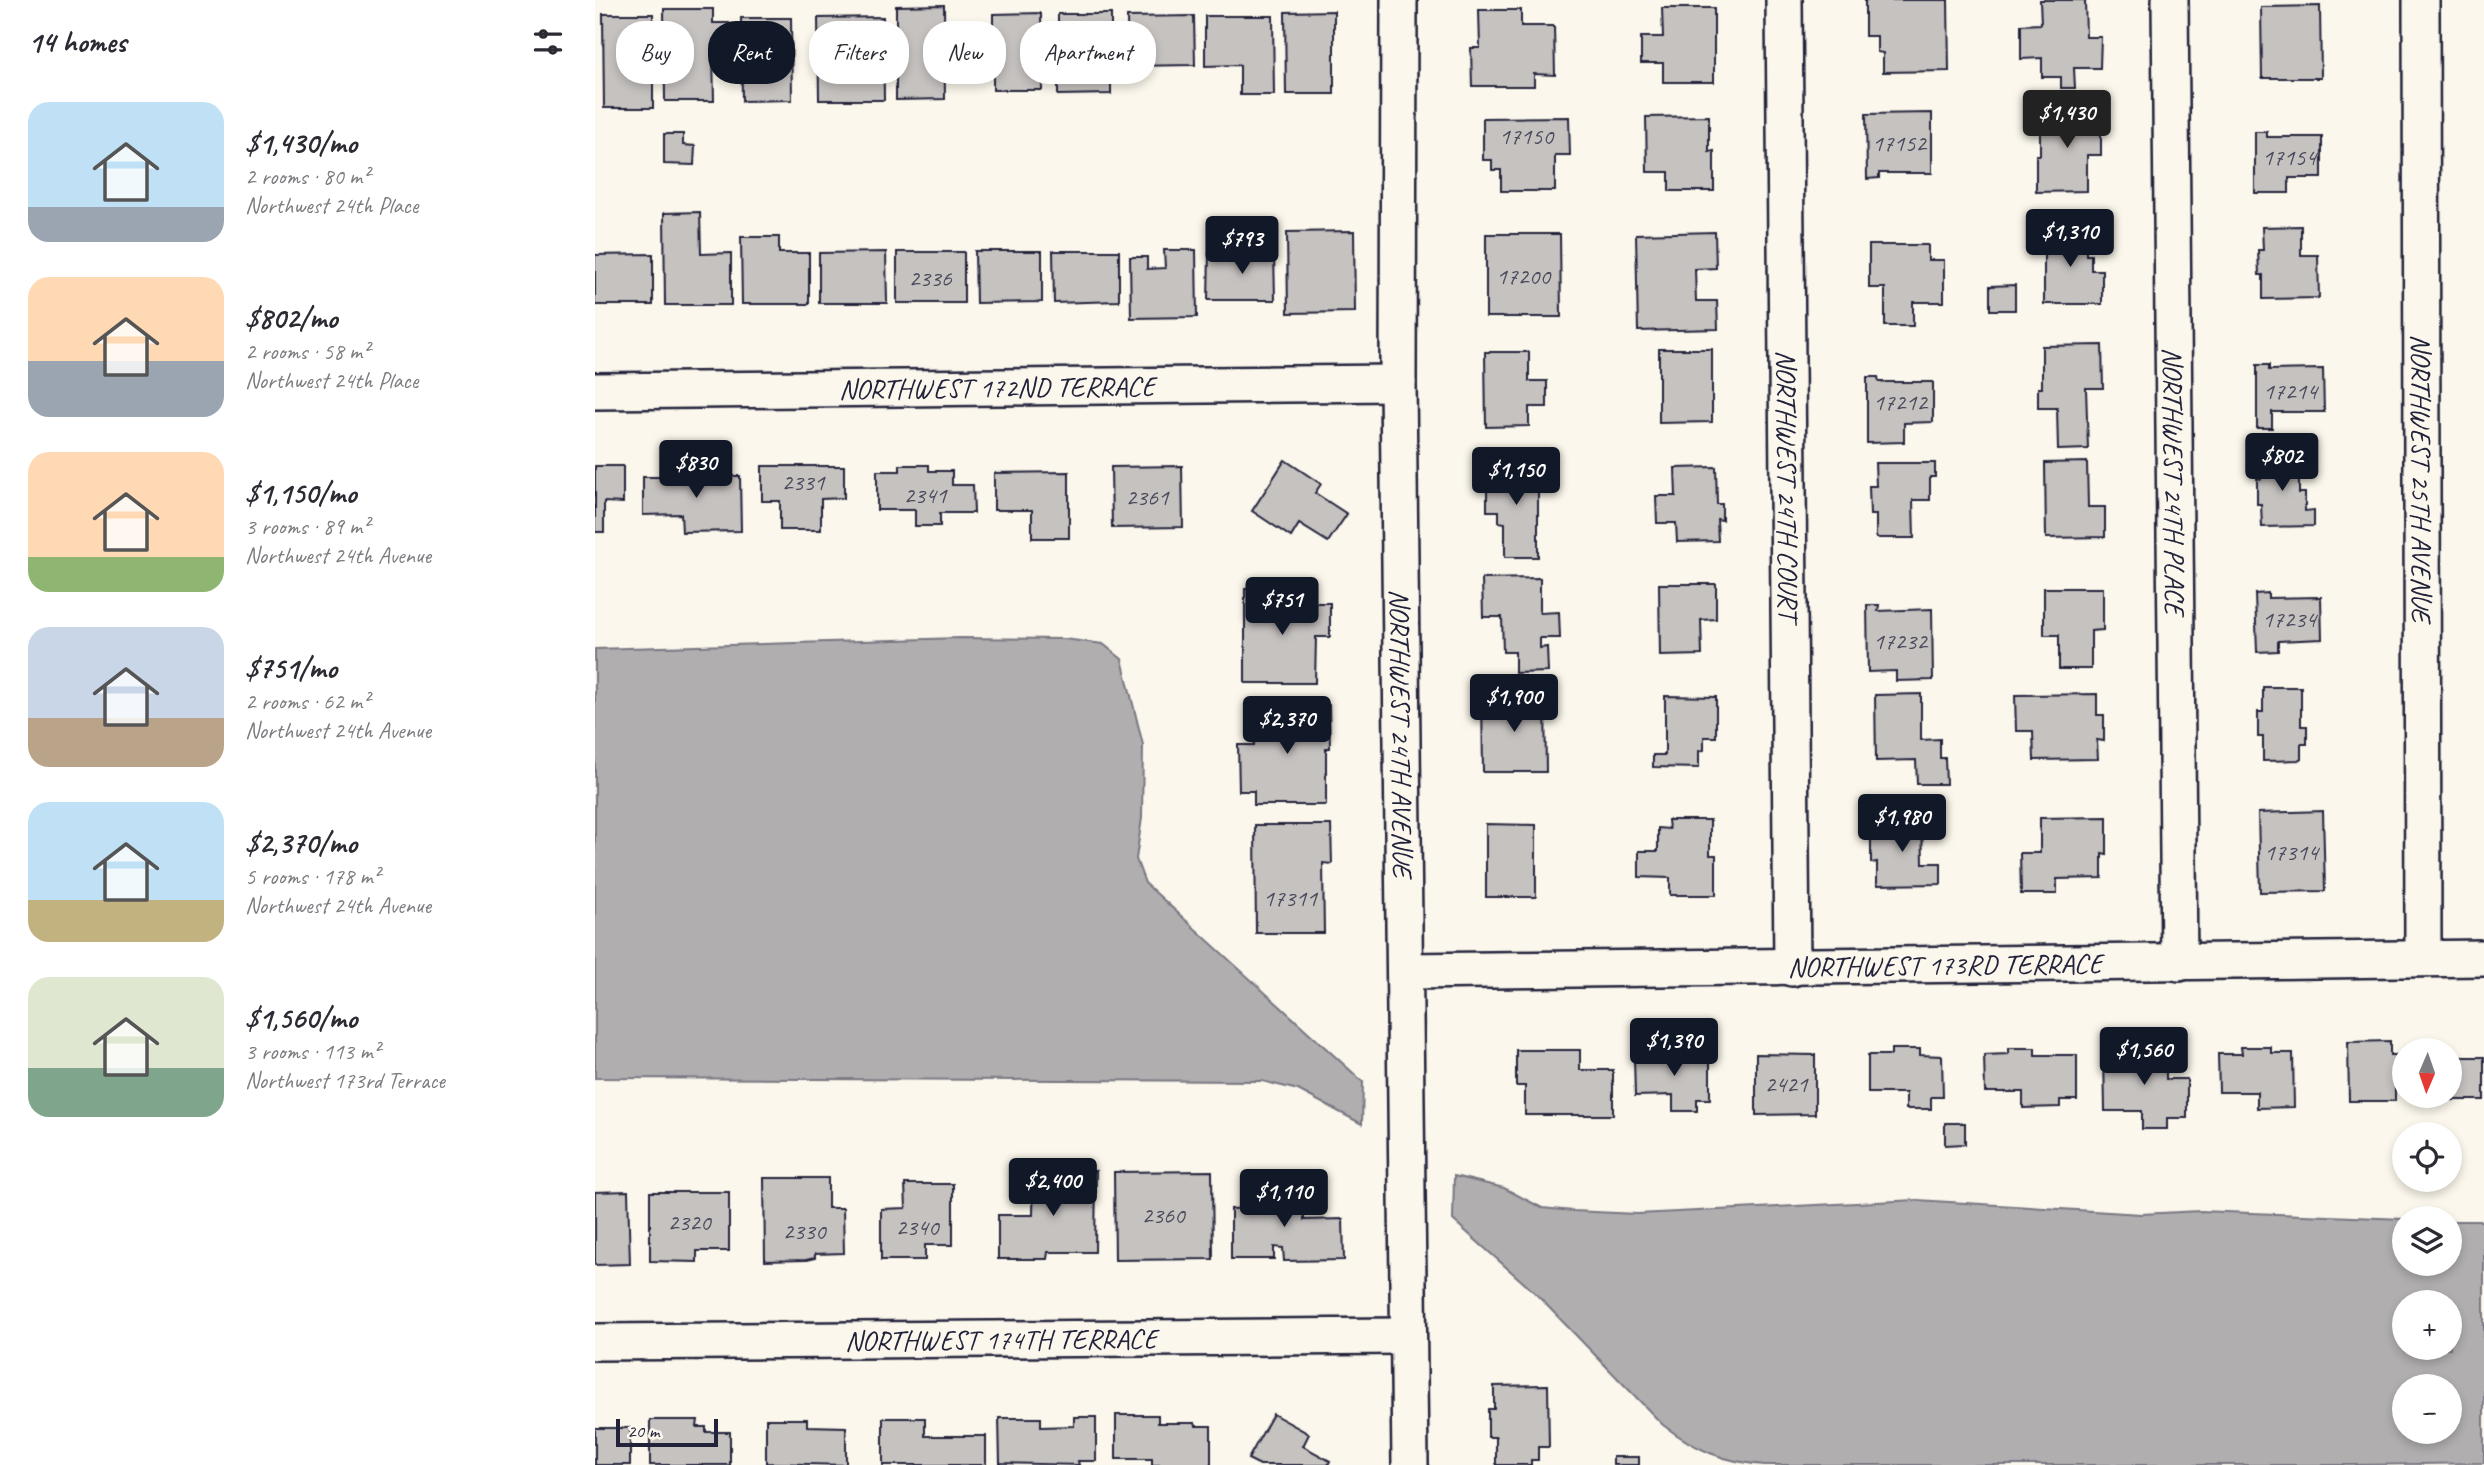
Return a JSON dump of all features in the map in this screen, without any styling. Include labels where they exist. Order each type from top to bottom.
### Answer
[{"type":"street","name":"NORTHWEST 24TH AVENUE","points":[[1399,0],[1398,383],[1410,1465]]},
{"type":"street","name":"NORTHWEST 24TH COURT","points":[[1784,0],[1792,968]]},
{"type":"street","name":"NORTHWEST 24TH PLACE","points":[[2170,0],[2179,963]]},
{"type":"street","name":"NORTHWEST 25TH AVENUE","points":[[2421,0],[2423,957]]},
{"type":"street","name":"NORTHWEST 172ND TERRACE","points":[[595,391],[1398,383]]},
{"type":"street","name":"NORTHWEST 173RD TERRACE","points":[[1406,971],[2484,958]]},
{"type":"street","name":"NORTHWEST 174TH TERRACE","points":[[595,1342],[1408,1335]]},
{"type":"shaded area","points":[[960,638],[1064,639],[1103,644],[1122,659],[1143,745],[1142,818],[1136,859],[1145,883],[1363,1082],[1362,1124],[1298,1090],[1262,1081],[595,1078],[595,649]]},
{"type":"shaded area","points":[[1454,1176],[1504,1188],[1542,1208],[1637,1214],[1917,1200],[2141,1214],[2200,1211],[2392,1219],[2392,1276],[2462,1276],[2462,1221],[2484,1221],[2484,1463],[1765,1465],[1736,1461],[1699,1448],[1663,1425],[1533,1291],[1453,1220]]},
{"type":"building","points":[[1865,0],[1948,0],[1949,71],[1883,72],[1883,53],[1877,52],[1877,36],[1865,36]]},
{"type":"building","points":[[2040,0],[2085,0],[2086,37],[2101,37],[2100,68],[2074,68],[2075,88],[2061,88],[2061,77],[2042,77],[2042,58],[2021,59],[2021,25],[2041,24]]},
{"type":"building","points":[[944,5],[944,21],[923,21],[923,84],[945,84],[945,99],[896,100],[896,84],[909,84],[909,21],[896,21],[896,6]]},
{"type":"building","points":[[2320,6],[2321,78],[2262,78],[2261,7]]},
{"type":"building","points":[[1662,8],[1714,8],[1714,82],[1663,82],[1663,63],[1641,63],[1641,37],[1663,37]]},
{"type":"building","points":[[664,9],[713,9],[713,21],[708,21],[708,84],[714,84],[714,101],[665,101],[665,84],[694,84],[694,21],[664,21]]},
{"type":"building","points":[[1479,10],[1521,10],[1521,26],[1554,26],[1555,75],[1534,74],[1534,86],[1472,86],[1471,48],[1480,48]]},
{"type":"building","points":[[1334,11],[1334,94],[1286,94],[1285,12]]},
{"type":"building","points":[[1041,13],[1041,21],[1020,21],[1020,84],[1042,84],[1042,90],[993,90],[993,84],[1006,84],[1006,21],[993,21],[993,14]]},
{"type":"building","points":[[603,14],[653,14],[653,21],[616,21],[616,84],[653,84],[653,108],[604,108]]},
{"type":"building","points":[[1058,14],[1111,14],[1111,21],[1058,21]]},
{"type":"building","points":[[1194,16],[1195,65],[1156,66],[1156,21],[1127,21],[1127,17]]},
{"type":"building","points":[[1205,16],[1273,16],[1274,95],[1240,95],[1240,65],[1205,66]]},
{"type":"building","points":[[883,17],[883,21],[818,21],[818,18]]},
{"type":"building","points":[[741,18],[791,18],[791,21],[741,21]]},
{"type":"building","points":[[742,84],[792,84],[792,100],[742,101]]},
{"type":"building","points":[[819,84],[884,84],[884,100],[819,100]]},
{"type":"building","points":[[1058,84],[1111,84],[1111,94],[1058,95]]},
{"type":"building","points":[[2040,112],[2101,112],[2101,155],[2087,155],[2087,191],[2036,192],[2036,155],[2040,155]]},
{"type":"building","points":[[1932,113],[1932,173],[1879,173],[1879,178],[1867,179],[1866,114]]},
{"type":"building","points":[[1709,116],[1709,152],[1714,151],[1714,191],[1669,191],[1669,172],[1647,172],[1646,117]]},
{"type":"building","points":[[1569,117],[1570,155],[1555,155],[1555,191],[1501,191],[1501,170],[1492,170],[1492,160],[1483,160],[1483,118]]},
{"type":"building","points":[[2255,132],[2267,132],[2267,137],[2322,137],[2322,178],[2289,178],[2289,193],[2255,193]]},
{"type":"building","points":[[664,134],[683,134],[683,145],[695,146],[694,165],[664,164]]},
{"type":"building","points":[[700,212],[701,254],[731,253],[731,305],[665,305],[664,213]]},
{"type":"building","points":[[2301,226],[2301,255],[2318,255],[2319,298],[2263,299],[2263,275],[2259,275],[2258,250],[2263,250],[2262,227]]},
{"type":"building","points":[[2044,229],[2086,229],[2086,255],[2091,255],[2091,270],[2102,270],[2102,304],[2044,304]]},
{"type":"building","points":[[1354,231],[1355,312],[1288,313],[1287,232]]},
{"type":"building","points":[[1715,232],[1716,268],[1695,269],[1696,301],[1717,301],[1718,329],[1638,331],[1636,234]]},
{"type":"building","points":[[1486,234],[1560,234],[1561,317],[1486,317]]},
{"type":"building","points":[[741,237],[779,237],[779,253],[809,253],[809,304],[742,304]]},
{"type":"building","points":[[1869,245],[1928,245],[1928,260],[1944,260],[1944,302],[1913,302],[1913,326],[1885,326],[1885,288],[1869,288]]},
{"type":"building","points":[[1164,250],[1196,250],[1197,317],[1131,318],[1130,257],[1147,257],[1147,269],[1165,268]]},
{"type":"building","points":[[975,251],[1042,251],[1042,302],[976,303]]},
{"type":"building","points":[[1053,251],[1119,251],[1119,301],[1054,303]]},
{"type":"building","points":[[1274,251],[1275,300],[1208,300],[1209,252]]},
{"type":"building","points":[[886,252],[887,303],[819,303],[819,253]]},
{"type":"building","points":[[897,252],[964,252],[964,303],[897,303]]},
{"type":"building","points":[[653,254],[653,305],[595,305],[595,255]]},
{"type":"building","points":[[2015,285],[2015,310],[1990,310],[1990,286]]},
{"type":"building","points":[[2102,345],[2103,388],[2086,388],[2088,449],[2058,450],[2057,408],[2038,408],[2038,388],[2042,388],[2042,346]]},
{"type":"building","points":[[1659,349],[1712,349],[1712,422],[1659,423]]},
{"type":"building","points":[[1485,352],[1529,352],[1529,381],[1547,381],[1547,407],[1529,407],[1529,426],[1486,427]]},
{"type":"building","points":[[2257,365],[2269,365],[2269,370],[2323,369],[2324,412],[2272,412],[2272,428],[2257,428]]},
{"type":"building","points":[[1867,377],[1878,377],[1879,382],[1933,382],[1933,422],[1904,423],[1904,442],[1867,443]]},
{"type":"building","points":[[2299,454],[2299,493],[2305,493],[2305,511],[2314,510],[2314,526],[2262,527],[2261,504],[2257,504],[2257,478],[2261,479],[2261,455]]},
{"type":"building","points":[[1285,460],[1321,484],[1315,493],[1347,514],[1328,542],[1299,524],[1291,537],[1252,511]]},
{"type":"building","points":[[2087,462],[2088,507],[2105,507],[2105,537],[2046,538],[2045,463]]},
{"type":"building","points":[[1875,463],[1935,463],[1935,477],[1930,477],[1930,500],[1913,500],[1914,538],[1876,538],[1876,515],[1870,515],[1869,486],[1876,486]]},
{"type":"building","points":[[900,465],[929,465],[929,471],[952,471],[952,485],[973,485],[974,513],[940,513],[940,526],[915,526],[915,510],[877,510],[877,471],[900,471]]},
{"type":"building","points":[[595,466],[623,466],[623,503],[604,502],[604,532],[595,532]]},
{"type":"building","points":[[762,466],[844,466],[844,498],[821,499],[821,530],[780,530],[780,501],[762,501]]},
{"type":"building","points":[[1182,466],[1183,527],[1112,528],[1111,467]]},
{"type":"building","points":[[1487,467],[1538,467],[1538,557],[1505,557],[1505,523],[1499,522],[1499,511],[1487,511]]},
{"type":"building","points":[[1716,467],[1717,504],[1722,504],[1722,520],[1717,519],[1718,541],[1677,542],[1676,523],[1657,523],[1656,496],[1676,496],[1675,468]]},
{"type":"building","points":[[667,471],[695,471],[695,476],[740,476],[741,531],[682,532],[681,514],[643,515],[643,477],[667,477]]},
{"type":"building","points":[[1069,472],[1069,538],[1032,538],[1032,510],[994,510],[994,473]]},
{"type":"building","points":[[1540,578],[1540,613],[1559,612],[1560,638],[1540,638],[1540,648],[1547,647],[1548,672],[1515,673],[1515,652],[1503,652],[1502,617],[1483,617],[1482,579]]},
{"type":"building","points":[[1659,584],[1716,584],[1716,619],[1701,620],[1702,655],[1660,656]]},
{"type":"building","points":[[2044,588],[2103,588],[2103,630],[2091,631],[2091,669],[2059,669],[2059,635],[2044,635]]},
{"type":"building","points":[[1245,589],[1285,589],[1285,603],[1330,603],[1330,637],[1316,637],[1315,683],[1245,683]]},
{"type":"building","points":[[2268,593],[2268,598],[2321,597],[2322,639],[2278,641],[2278,651],[2257,652],[2255,594]]},
{"type":"building","points":[[1867,605],[1879,605],[1878,611],[1932,609],[1933,680],[1896,681],[1896,671],[1868,672]]},
{"type":"building","points":[[2263,687],[2301,687],[2301,726],[2307,726],[2307,744],[2301,744],[2301,760],[2263,761],[2263,737],[2258,737],[2258,712],[2263,712]]},
{"type":"building","points":[[1921,694],[1921,740],[1940,739],[1940,758],[1945,758],[1946,784],[1917,784],[1916,760],[1876,761],[1875,695]]},
{"type":"building","points":[[2097,694],[2097,715],[2104,715],[2104,741],[2097,740],[2098,759],[2034,760],[2033,731],[2016,731],[2015,695]]},
{"type":"building","points":[[1665,696],[1716,697],[1716,737],[1704,737],[1704,750],[1699,751],[1699,768],[1653,767],[1653,755],[1665,755]]},
{"type":"building","points":[[1482,697],[1545,697],[1546,772],[1483,772]]},
{"type":"building","points":[[1329,705],[1330,748],[1326,748],[1326,805],[1254,805],[1254,791],[1239,791],[1238,745],[1254,745],[1253,706]]},
{"type":"building","points":[[2323,811],[2325,891],[2260,892],[2258,813]]},
{"type":"building","points":[[2107,817],[2107,854],[2102,853],[2102,878],[2057,879],[2057,894],[2021,894],[2020,853],[2040,853],[2040,818]]},
{"type":"building","points":[[1877,819],[1922,819],[1923,863],[1941,863],[1941,884],[1877,885],[1877,862],[1871,863],[1871,837],[1877,838]]},
{"type":"building","points":[[1668,820],[1710,820],[1710,855],[1716,855],[1716,895],[1670,895],[1670,878],[1639,877],[1639,851],[1658,851],[1658,828],[1669,829]]},
{"type":"building","points":[[1486,824],[1536,825],[1536,897],[1486,897]]},
{"type":"building","points":[[1255,825],[1331,825],[1332,864],[1323,863],[1324,933],[1256,933]]},
{"type":"building","points":[[2390,1041],[2392,1101],[2349,1101],[2348,1042]]},
{"type":"building","points":[[2241,1047],[2271,1047],[2271,1053],[2293,1053],[2294,1107],[2257,1108],[2257,1092],[2219,1092],[2218,1054],[2242,1054]]},
{"type":"building","points":[[2008,1048],[2035,1048],[2035,1055],[2077,1055],[2077,1100],[2060,1100],[2060,1107],[2023,1108],[2023,1092],[1985,1092],[1984,1055],[2008,1054]]},
{"type":"building","points":[[1891,1049],[1920,1049],[1920,1055],[1942,1056],[1943,1097],[1931,1097],[1931,1109],[1906,1109],[1906,1093],[1868,1093],[1868,1055],[1891,1055]]},
{"type":"building","points":[[1516,1050],[1580,1050],[1580,1070],[1613,1070],[1613,1115],[1525,1115],[1525,1086],[1516,1086]]},
{"type":"building","points":[[1657,1051],[1687,1051],[1688,1056],[1710,1056],[1710,1099],[1697,1099],[1697,1111],[1673,1111],[1673,1095],[1635,1096],[1634,1057],[1657,1057]]},
{"type":"building","points":[[2104,1051],[2166,1051],[2166,1079],[2187,1079],[2187,1118],[2167,1118],[2167,1129],[2142,1129],[2142,1111],[2105,1111]]},
{"type":"building","points":[[1756,1054],[1815,1055],[1815,1114],[1756,1115]]},
{"type":"building","points":[[2462,1057],[2484,1057],[2484,1100],[2462,1100]]},
{"type":"building","points":[[1945,1123],[1965,1123],[1965,1144],[1945,1145]]},
{"type":"building","points":[[1034,1170],[1096,1171],[1095,1252],[1048,1252],[1047,1259],[998,1259],[998,1215],[1033,1215]]},
{"type":"building","points":[[1212,1171],[1213,1259],[1115,1260],[1114,1172]]},
{"type":"building","points":[[764,1178],[828,1178],[828,1208],[843,1208],[844,1253],[815,1254],[815,1258],[806,1260],[765,1261]]},
{"type":"building","points":[[905,1184],[953,1184],[953,1245],[925,1245],[925,1260],[881,1260],[881,1209],[906,1208]]},
{"type":"building","points":[[1253,1186],[1304,1186],[1304,1220],[1343,1219],[1344,1260],[1284,1261],[1283,1248],[1274,1247],[1274,1259],[1231,1259],[1231,1209],[1253,1208]]},
{"type":"building","points":[[628,1191],[630,1264],[595,1265],[595,1192]]},
{"type":"building","points":[[650,1192],[729,1192],[729,1251],[697,1251],[697,1262],[650,1261]]},
{"type":"building","points":[[1548,1385],[1549,1447],[1538,1447],[1538,1460],[1531,1460],[1531,1465],[1496,1465],[1496,1437],[1488,1437],[1488,1409],[1494,1409],[1494,1386]]},
{"type":"building","points":[[1273,1414],[1309,1434],[1303,1446],[1330,1461],[1328,1465],[1260,1465],[1248,1459]]},
{"type":"building","points":[[1116,1415],[1158,1415],[1158,1423],[1211,1426],[1211,1465],[1152,1465],[1152,1459],[1116,1459]]},
{"type":"building","points":[[1074,1417],[1096,1417],[1096,1461],[1078,1461],[1079,1465],[1000,1463],[999,1418],[1041,1418],[1041,1427],[1074,1426]]},
{"type":"building","points":[[883,1418],[925,1418],[925,1436],[986,1436],[986,1465],[883,1465]]},
{"type":"building","points":[[766,1419],[807,1419],[807,1426],[846,1427],[846,1465],[766,1463]]},
{"type":"building","points":[[650,1420],[698,1420],[697,1427],[706,1427],[706,1432],[730,1432],[730,1465],[650,1465]]},
{"type":"building","points":[[595,1428],[630,1428],[630,1465],[595,1465]]},
{"type":"building","points":[[1613,1457],[1639,1457],[1639,1465],[1613,1465]]}]
